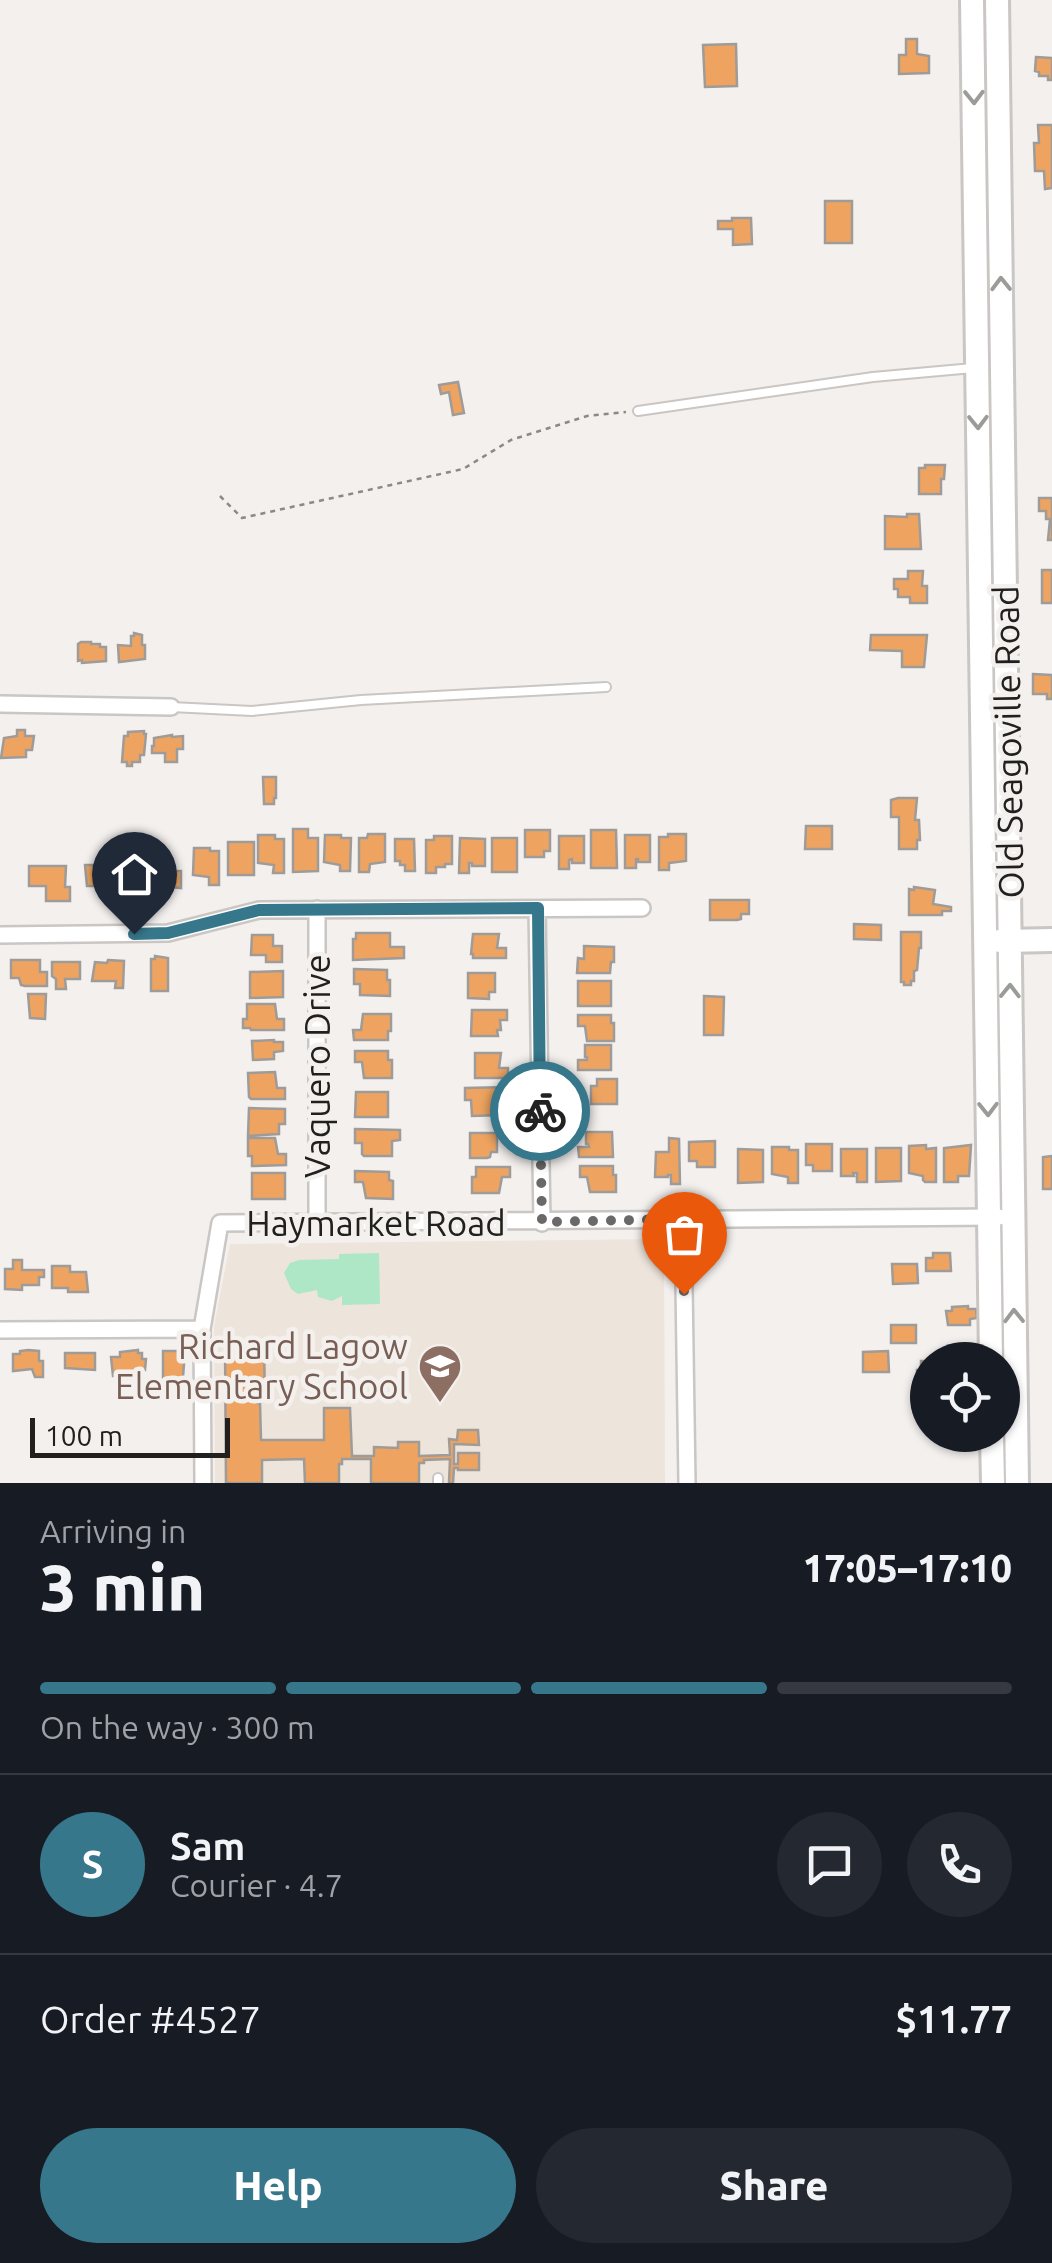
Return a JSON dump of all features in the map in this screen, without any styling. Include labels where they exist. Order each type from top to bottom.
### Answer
[{"type":"main road","name":"Old Seagoville Road","points":[[972,0],[986,941],[1017,1483]]},
{"type":"main road","name":"Old Seagoville Road","points":[[992,1342],[1010,1056],[997,0]]},
{"type":"main road","points":[[973,34],[998,33]]},
{"type":"main road","points":[[975,198],[1000,198]]},
{"type":"main road","points":[[978,368],[1002,368]]},
{"type":"main road","points":[[981,565],[1005,565]]},
{"type":"main road","points":[[986,941],[1052,940]]},
{"type":"main road","points":[[992,1452],[992,1483]]},
{"type":"street","points":[[0,704],[171,707]]},
{"type":"street","points":[[538,908],[542,1222]]},
{"type":"street","points":[[0,934],[168,933],[259,910],[642,908]]},
{"type":"street","name":"Vaquero Drive","points":[[316,910],[317,1222]]},
{"type":"street","name":"Haymarket Road","points":[[202,1328],[220,1224],[1001,1217]]},
{"type":"street","points":[[683,1219],[688,1483]]},
{"type":"street","points":[[0,1330],[202,1328],[203,1483]]},
{"type":"lane","points":[[638,411],[856,379],[978,368]]},
{"type":"lane","points":[[171,707],[252,711],[361,700],[606,687]]},
{"type":"path","points":[[220,496],[242,518],[270,513],[463,469],[511,440],[587,416],[638,411]]},
{"type":"shaded area","name":"Richard Lagow Elementary School","points":[[664,1239],[665,1483],[215,1483],[214,1326],[230,1244]]},
{"type":"green space","points":[[379,1253],[380,1304],[342,1305],[342,1296],[332,1301],[318,1297],[317,1290],[298,1294],[291,1289],[284,1273],[290,1263],[299,1260]]},
{"type":"building","points":[[906,39],[917,39],[917,54],[929,56],[929,73],[899,74],[899,55],[906,55]]},
{"type":"building","points":[[736,44],[737,86],[705,87],[703,45]]},
{"type":"building","points":[[1036,57],[1052,58],[1052,80],[1035,71]]},
{"type":"building","points":[[1038,125],[1052,125],[1052,188],[1045,189],[1044,171],[1035,171]]},
{"type":"building","points":[[825,201],[852,201],[852,243],[825,243]]},
{"type":"building","points":[[751,218],[752,244],[733,245],[733,229],[718,229],[718,221]]},
{"type":"building","points":[[458,382],[464,413],[453,415],[449,392],[441,394],[439,385]]},
{"type":"building","points":[[945,465],[941,494],[919,494],[919,468]]},
{"type":"building","points":[[1039,498],[1052,498],[1052,540],[1048,540],[1050,519],[1046,519],[1046,511],[1039,511]]},
{"type":"building","points":[[919,514],[921,549],[885,549],[885,516]]},
{"type":"building","points":[[1042,570],[1052,570],[1052,603],[1042,603]]},
{"type":"building","points":[[908,571],[923,571],[927,603],[910,603],[910,597],[898,597],[894,579],[908,579]]},
{"type":"building","points":[[134,633],[142,635],[145,659],[119,662],[118,645],[131,646]]},
{"type":"building","points":[[871,635],[927,635],[924,667],[902,667],[902,651],[870,650]]},
{"type":"building","points":[[81,642],[106,647],[106,661],[78,661]]},
{"type":"building","points":[[1033,674],[1052,675],[1052,699],[1047,699],[1047,694],[1033,694]]},
{"type":"building","points":[[17,730],[34,736],[32,750],[26,750],[26,757],[1,758],[4,738],[17,736]]},
{"type":"building","points":[[144,731],[144,755],[140,755],[140,762],[127,766],[127,762],[122,762],[124,736]]},
{"type":"building","points":[[183,736],[183,749],[177,749],[177,762],[165,762],[165,753],[152,753],[154,738]]},
{"type":"building","points":[[263,777],[276,777],[274,804],[264,804]]},
{"type":"building","points":[[917,798],[917,849],[899,849],[899,817],[891,817],[891,800]]},
{"type":"building","points":[[806,826],[832,826],[832,849],[805,849]]},
{"type":"building","points":[[293,829],[308,829],[308,838],[318,838],[318,871],[293,872]]},
{"type":"building","points":[[525,830],[550,830],[550,851],[544,851],[544,857],[525,857]]},
{"type":"building","points":[[591,830],[616,830],[617,868],[591,868]]},
{"type":"building","points":[[368,834],[385,834],[385,862],[370,864],[369,872],[359,872],[359,838],[367,838]]},
{"type":"building","points":[[686,834],[686,861],[669,863],[669,870],[659,870],[659,837]]},
{"type":"building","points":[[258,835],[284,839],[284,873],[273,873],[274,865],[258,863]]},
{"type":"building","points":[[325,835],[351,838],[350,871],[340,871],[340,865],[324,862]]},
{"type":"building","points":[[625,835],[650,835],[650,862],[636,859],[636,868],[625,868]]},
{"type":"building","points":[[434,836],[452,836],[452,864],[436,867],[436,873],[426,873],[426,840],[434,840]]},
{"type":"building","points":[[559,836],[584,836],[584,863],[572,863],[572,859],[569,869],[559,869]]},
{"type":"building","points":[[460,838],[485,839],[485,866],[469,863],[469,873],[459,873]]},
{"type":"building","points":[[492,838],[517,838],[517,872],[492,872]]},
{"type":"building","points":[[395,839],[414,839],[415,871],[405,871],[405,865],[395,861]]},
{"type":"building","points":[[228,842],[254,842],[254,875],[228,875]]},
{"type":"building","points":[[194,848],[219,851],[219,885],[209,885],[209,877],[193,875]]},
{"type":"building","points":[[113,860],[126,860],[126,886],[97,890],[97,886],[87,886],[85,865],[113,865]]},
{"type":"building","points":[[151,865],[181,871],[181,888],[150,885]]},
{"type":"building","points":[[29,866],[66,866],[65,887],[70,887],[70,901],[46,901],[46,886],[29,886]]},
{"type":"building","points":[[909,889],[935,890],[933,904],[951,907],[951,911],[942,911],[942,915],[909,915]]},
{"type":"building","points":[[710,900],[749,900],[749,914],[741,914],[737,920],[710,920]]},
{"type":"building","points":[[854,924],[881,925],[881,940],[854,939]]},
{"type":"building","points":[[901,932],[921,932],[917,970],[911,985],[901,982]]},
{"type":"building","points":[[356,933],[390,933],[390,947],[404,947],[404,958],[353,960]]},
{"type":"building","points":[[473,934],[499,934],[497,948],[506,948],[506,958],[473,958]]},
{"type":"building","points":[[252,935],[273,935],[273,946],[282,946],[282,962],[266,962],[266,955],[251,955]]},
{"type":"building","points":[[584,946],[614,947],[610,973],[577,973],[578,958],[584,959]]},
{"type":"building","points":[[168,958],[168,991],[151,991],[151,959]]},
{"type":"building","points":[[11,960],[40,960],[40,972],[47,972],[47,986],[25,986],[19,978],[11,978]]},
{"type":"building","points":[[124,961],[123,988],[115,988],[116,981],[92,981],[95,962]]},
{"type":"building","points":[[52,962],[80,962],[80,979],[65,979],[66,989],[56,989]]},
{"type":"building","points":[[354,969],[387,970],[390,996],[360,995],[360,984],[354,984]]},
{"type":"building","points":[[283,971],[283,997],[250,998],[250,972]]},
{"type":"building","points":[[468,973],[495,973],[495,992],[489,992],[489,999],[468,998]]},
{"type":"building","points":[[578,981],[611,981],[611,1006],[578,1006]]},
{"type":"building","points":[[28,994],[46,994],[45,1019],[30,1018]]},
{"type":"building","points":[[704,996],[724,997],[723,1035],[704,1035]]},
{"type":"building","points":[[247,1004],[275,1004],[277,1019],[284,1019],[284,1030],[243,1028]]},
{"type":"building","points":[[472,1010],[507,1010],[507,1020],[500,1020],[498,1036],[471,1036]]},
{"type":"building","points":[[363,1014],[391,1014],[388,1040],[354,1040],[353,1030],[361,1030]]},
{"type":"building","points":[[578,1015],[611,1015],[614,1041],[587,1041],[585,1026],[578,1026]]},
{"type":"building","points":[[252,1041],[283,1042],[283,1051],[274,1052],[274,1059],[253,1060]]},
{"type":"building","points":[[585,1045],[611,1045],[611,1070],[578,1070],[578,1060],[587,1060]]},
{"type":"building","points":[[355,1051],[388,1051],[392,1078],[364,1078],[362,1062],[355,1062]]},
{"type":"building","points":[[475,1053],[501,1053],[499,1068],[508,1068],[508,1078],[475,1078]]},
{"type":"building","points":[[275,1072],[277,1088],[285,1088],[285,1099],[251,1099],[248,1073]]},
{"type":"building","points":[[597,1079],[617,1079],[617,1104],[591,1104],[591,1086],[597,1086]]},
{"type":"building","points":[[508,1087],[508,1104],[502,1105],[502,1115],[472,1116],[465,1088]]},
{"type":"building","points":[[356,1092],[388,1092],[388,1117],[355,1117]]},
{"type":"building","points":[[249,1108],[285,1109],[285,1124],[279,1124],[279,1134],[248,1136]]},
{"type":"building","points":[[355,1129],[400,1130],[400,1140],[392,1141],[392,1156],[364,1156],[362,1143],[355,1143]]},
{"type":"building","points":[[586,1132],[612,1132],[613,1157],[579,1157],[578,1147],[589,1147]]},
{"type":"building","points":[[470,1133],[497,1133],[497,1152],[491,1152],[487,1158],[470,1158]]},
{"type":"building","points":[[248,1138],[275,1138],[278,1154],[286,1154],[286,1165],[252,1166]]},
{"type":"building","points":[[669,1138],[679,1139],[680,1184],[671,1184],[671,1175],[655,1177],[656,1152],[669,1152]]},
{"type":"building","points":[[715,1141],[715,1167],[697,1167],[697,1161],[689,1161],[689,1142]]},
{"type":"building","points":[[806,1144],[832,1144],[832,1171],[813,1171],[813,1165],[806,1165]]},
{"type":"building","points":[[926,1145],[926,1149],[936,1148],[936,1182],[925,1182],[923,1176],[909,1173],[909,1146]]},
{"type":"building","points":[[971,1145],[969,1176],[958,1176],[958,1182],[944,1182],[944,1148]]},
{"type":"building","points":[[772,1147],[798,1150],[798,1183],[788,1183],[788,1177],[772,1174]]},
{"type":"building","points":[[876,1148],[901,1148],[901,1181],[876,1182]]},
{"type":"building","points":[[738,1149],[763,1150],[763,1182],[738,1183]]},
{"type":"building","points":[[841,1149],[867,1149],[867,1182],[857,1182],[857,1173],[841,1176]]},
{"type":"building","points":[[1052,1156],[1052,1189],[1043,1189],[1043,1157]]},
{"type":"building","points":[[580,1166],[613,1166],[616,1192],[590,1192],[587,1177],[580,1177]]},
{"type":"building","points":[[476,1167],[510,1167],[510,1177],[502,1177],[499,1193],[472,1193]]},
{"type":"building","points":[[355,1171],[389,1172],[393,1199],[366,1198],[363,1182],[355,1182]]},
{"type":"building","points":[[252,1173],[285,1173],[285,1199],[252,1199]]},
{"type":"building","points":[[933,1253],[950,1253],[951,1271],[926,1271],[926,1258],[933,1258]]},
{"type":"building","points":[[13,1260],[22,1260],[22,1270],[44,1270],[39,1285],[5,1289],[5,1269],[13,1269]]},
{"type":"building","points":[[892,1264],[917,1264],[918,1283],[893,1284]]},
{"type":"building","points":[[52,1266],[70,1266],[70,1272],[86,1272],[88,1292],[52,1288]]},
{"type":"building","points":[[968,1306],[976,1309],[977,1318],[970,1319],[970,1325],[948,1325],[946,1311]]},
{"type":"building","points":[[891,1325],[916,1325],[916,1342],[891,1343]]},
{"type":"building","points":[[225,1347],[264,1347],[265,1397],[258,1397],[257,1403],[261,1440],[324,1440],[324,1408],[350,1408],[352,1456],[374,1456],[374,1447],[398,1448],[398,1442],[419,1442],[419,1456],[450,1455],[449,1439],[457,1440],[458,1430],[478,1430],[479,1445],[454,1444],[454,1464],[458,1464],[458,1453],[479,1453],[479,1470],[454,1468],[453,1483],[449,1483],[450,1459],[424,1460],[419,1463],[419,1483],[371,1483],[371,1459],[342,1459],[339,1483],[305,1483],[304,1459],[262,1460],[262,1483],[226,1483]]},
{"type":"building","points":[[138,1350],[146,1359],[145,1370],[138,1370],[138,1376],[113,1376],[111,1357]]},
{"type":"building","points":[[39,1351],[43,1377],[35,1377],[32,1369],[13,1371],[13,1354]]},
{"type":"building","points":[[163,1351],[185,1351],[182,1390],[163,1390]]},
{"type":"building","points":[[888,1351],[889,1372],[863,1372],[863,1352]]},
{"type":"building","points":[[65,1353],[95,1353],[95,1370],[65,1368]]},
{"type":"way so far","points":[[540,1111],[542,1222],[683,1219],[684,1294]]},
{"type":"place","name":"Richard Lagow Elementary School","points":[[440,1404]]},
{"type":"route","points":[[134,934],[168,933],[259,910],[538,908],[540,1111]]}]
